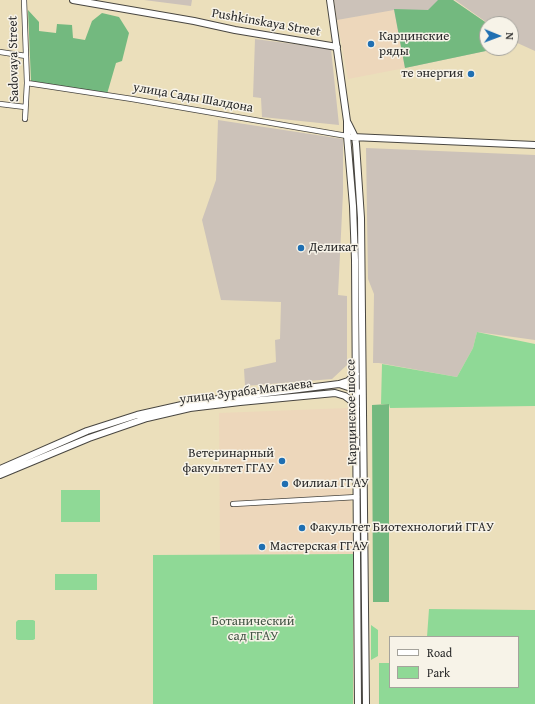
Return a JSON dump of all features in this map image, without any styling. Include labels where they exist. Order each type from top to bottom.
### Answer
[{"type":"main road","name":"Pushkinskaya Street","points":[[73,0],[194,21],[234,30],[337,47]]},
{"type":"main road","name":"Карцинское шоссе","points":[[330,0],[347,122],[352,181],[355,260],[358,704]]},
{"type":"main road","name":"Карцинское шоссе","points":[[347,122],[355,137],[361,218],[366,704]]},
{"type":"main road","name":"улица Сады Шалдона","points":[[347,136],[535,145]]},
{"type":"main road","name":"улица Зураба Магкаева","points":[[0,468],[137,414],[195,402],[339,384],[348,381],[356,374]]},
{"type":"main road","points":[[339,384],[344,385],[356,392],[363,402]]},
{"type":"main road","points":[[356,392],[363,384]]},
{"type":"main road","name":"улица Зураба Магкаева","points":[[0,475],[88,434],[147,418],[203,406],[356,392]]},
{"type":"main road","points":[[338,393],[351,400],[356,406]]},
{"type":"street","name":"Sadovaya Street","points":[[24,0],[27,83],[25,118]]},
{"type":"street","points":[[0,52],[26,56]]},
{"type":"street","name":"улица Сады Шалдона","points":[[27,83],[132,99],[347,136]]},
{"type":"street","points":[[0,104],[25,108]]},
{"type":"street","points":[[233,504],[357,497]]},
{"type":"shaded area","points":[[144,0],[192,0],[191,6]]},
{"type":"shaded area","points":[[334,0],[453,0],[479,18],[479,52],[405,68],[394,10],[337,20]]},
{"type":"shaded area","points":[[455,0],[535,0],[535,51],[519,44],[519,16],[479,17]]},
{"type":"shaded area","name":"Карцинские ряды","points":[[394,9],[405,68],[348,79],[337,20]]},
{"type":"shaded area","points":[[255,39],[331,49],[339,125],[262,117],[261,98],[253,97]]},
{"type":"shaded area","points":[[218,120],[343,139],[343,193],[338,295],[347,296],[347,365],[332,379],[245,386],[244,369],[276,362],[275,340],[280,339],[281,302],[221,300],[202,220],[216,180]]},
{"type":"shaded area","points":[[366,148],[535,155],[535,340],[477,332],[473,348],[457,377],[373,363],[374,294],[368,279]]},
{"type":"shaded area","name":"Филиал ГГАУ","points":[[348,408],[353,554],[220,555],[219,413]]},
{"type":"green space","points":[[438,0],[453,0],[479,18],[479,52],[405,68],[394,9],[428,10]]},
{"type":"green space","points":[[28,10],[39,22],[39,31],[56,33],[57,24],[72,25],[73,38],[85,40],[92,21],[102,13],[119,17],[129,33],[122,61],[116,63],[107,94],[31,81]]},
{"type":"green space","points":[[477,332],[535,344],[535,406],[390,408],[389,404],[381,404],[382,364],[457,377],[473,348]]},
{"type":"green space","points":[[389,404],[389,602],[373,602],[372,405]]},
{"type":"green space","points":[[61,490],[100,490],[100,522],[61,522]]},
{"type":"green space","name":"Ботанический сад ГГАУ","points":[[353,554],[353,704],[153,704],[153,555]]},
{"type":"green space","points":[[55,574],[97,574],[97,590],[55,590]]},
{"type":"green space","points":[[429,609],[535,610],[535,704],[379,704],[379,663],[389,663],[389,688],[519,688],[519,636],[427,636]]},
{"type":"green space","points":[[18,620],[35,621],[35,639],[16,639],[16,622]]},
{"type":"green space","points":[[371,625],[378,630],[378,656],[371,660]]},
{"type":"place","name":"Карцинские ряды","points":[[371,44]]},
{"type":"place","name":"те энергия","points":[[471,74]]},
{"type":"place","name":"Деликат","points":[[301,248]]},
{"type":"place","name":"Ветеринарный факультет ГГАУ","points":[[282,461]]},
{"type":"place","name":"Филиал ГГАУ","points":[[285,484]]},
{"type":"place","name":"Факультет Биотехнологий ГГАУ","points":[[302,528]]},
{"type":"place","name":"Мастерская ГГАУ","points":[[262,547]]}]
